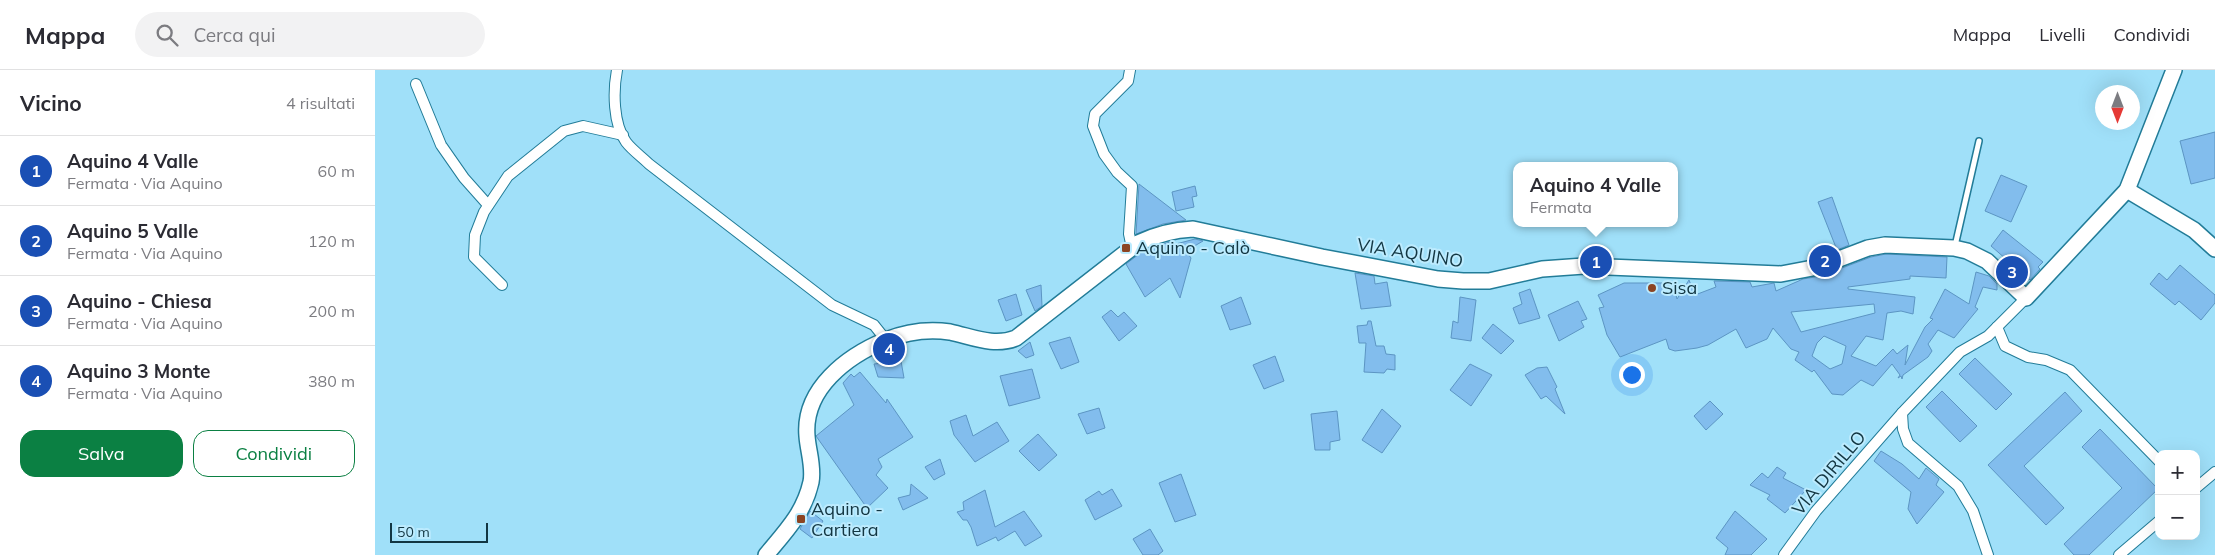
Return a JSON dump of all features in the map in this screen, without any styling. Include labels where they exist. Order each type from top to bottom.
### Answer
[{"type":"street","points":[[617,70],[613,86],[618,122],[626,142],[649,164],[832,305],[874,325],[886,340]]},
{"type":"street","points":[[1130,70],[1128,81],[1095,114],[1093,126],[1104,154],[1117,172],[1132,186],[1129,234],[1133,248]]},
{"type":"street","points":[[2026,298],[2127,190],[2174,70]]},
{"type":"street","points":[[416,84],[441,145],[464,178],[489,205]]},
{"type":"street","points":[[502,285],[474,257],[475,235],[489,205],[508,176],[565,131],[583,126],[623,135]]},
{"type":"street","points":[[2127,190],[2194,230],[2215,249]]},
{"type":"street","name":"VIA AQUINO","points":[[766,555],[801,513],[807,498],[812,479],[807,427],[814,399],[835,370],[859,354],[886,340],[902,335],[936,331],[997,343],[1017,338],[1138,243],[1174,230],[1193,229],[1322,257],[1439,279],[1463,281],[1489,281],[1542,269],[1584,266],[1781,274],[1818,267],[1868,248],[1885,245],[1954,248],[1967,251],[1987,260],[2026,298]]},
{"type":"street","name":"VIA DIRILLO","points":[[1784,555],[1816,511],[1901,413],[1960,352],[1988,336],[2026,298]]},
{"type":"street","points":[[1997,327],[2005,346],[2028,357],[2046,360],[2070,370],[2155,457]]},
{"type":"street","points":[[1901,413],[1903,429],[1908,443],[1958,486],[1973,510],[1988,555]]},
{"type":"street","points":[[2200,485],[2215,472]]},
{"type":"street","points":[[2119,555],[2155,524]]},
{"type":"lane","points":[[1954,248],[1979,141]]},
{"type":"building","points":[[2215,132],[2215,178],[2191,184],[2180,141]]},
{"type":"building","points":[[2001,175],[2027,186],[2011,222],[1985,211]]},
{"type":"building","points":[[1139,184],[1186,220],[1163,224],[1136,234]]},
{"type":"building","points":[[1195,186],[1197,196],[1192,197],[1194,207],[1176,211],[1172,192]]},
{"type":"building","points":[[1832,197],[1849,245],[1837,250],[1818,202]]},
{"type":"building","points":[[2003,230],[2043,262],[2038,267],[2040,269],[2030,280],[1991,246]]},
{"type":"building","points":[[1195,239],[1203,241],[1186,251],[1191,258],[1180,298],[1170,278],[1145,297],[1126,264],[1143,251],[1155,246],[1170,242],[1172,245]]},
{"type":"building","points":[[1886,254],[1947,257],[1946,278],[1910,276],[1910,279],[1848,287],[1848,289],[1915,297],[1913,314],[1901,311],[1887,313],[1883,340],[1866,336],[1851,356],[1876,366],[1893,349],[1897,354],[1908,345],[1905,365],[1925,327],[1933,319],[1930,318],[1945,289],[1969,304],[1976,272],[1989,276],[1997,284],[1997,290],[1983,287],[1975,307],[1978,309],[1954,338],[1938,330],[1928,344],[1932,351],[1928,357],[1903,375],[1902,379],[1901,376],[1898,378],[1900,375],[1892,364],[1873,386],[1861,380],[1843,395],[1832,394],[1814,370],[1812,372],[1795,360],[1799,352],[1791,349],[1773,328],[1767,339],[1746,348],[1736,329],[1708,345],[1697,348],[1675,351],[1669,349],[1666,339],[1620,357],[1607,335],[1599,308],[1604,307],[1598,295],[1624,283],[1673,283],[1677,299],[1689,280],[1695,295],[1716,287],[1714,281],[1750,282],[1752,287],[1774,283],[1776,291],[1803,279],[1821,276],[1871,257]],"holes":[[[1874,304],[1875,313],[1801,332],[1791,312]],[[1824,336],[1846,346],[1842,364],[1830,369],[1812,356],[1817,343]]]},
{"type":"building","points":[[2180,265],[2215,295],[2215,303],[2201,320],[2179,301],[2175,305],[2150,284],[2159,273],[2167,280]]},
{"type":"building","points":[[1355,273],[1374,276],[1375,284],[1387,282],[1391,306],[1361,309]]},
{"type":"building","points":[[1041,285],[1042,306],[1035,311],[1026,290]]},
{"type":"building","points":[[1530,289],[1540,318],[1519,324],[1513,308],[1522,304],[1519,293]]},
{"type":"building","points":[[1016,294],[1022,315],[1006,321],[998,300]]},
{"type":"building","points":[[1241,297],[1251,324],[1230,330],[1221,306]]},
{"type":"building","points":[[1460,297],[1476,300],[1471,341],[1451,338],[1453,321],[1458,323]]},
{"type":"building","points":[[1578,301],[1587,319],[1581,321],[1584,327],[1559,341],[1548,315]]},
{"type":"building","points":[[1111,310],[1118,317],[1124,312],[1137,326],[1119,341],[1102,317]]},
{"type":"building","points":[[1368,321],[1371,321],[1376,346],[1384,346],[1386,354],[1395,355],[1395,370],[1387,369],[1384,373],[1364,372],[1366,343],[1359,343],[1357,326],[1367,325]]},
{"type":"building","points":[[1493,324],[1514,341],[1501,354],[1482,338]]},
{"type":"building","points":[[1070,337],[1079,362],[1061,369],[1049,343]]},
{"type":"building","points":[[1030,342],[1034,355],[1026,358],[1018,351]]},
{"type":"building","points":[[1275,356],[1284,381],[1264,389],[1253,365]]},
{"type":"building","points":[[1975,358],[2012,394],[1996,410],[1959,374]]},
{"type":"building","points":[[901,361],[904,378],[878,377],[874,364]]},
{"type":"building","points":[[1470,364],[1492,375],[1471,406],[1450,390]]},
{"type":"building","points":[[1547,367],[1557,387],[1555,389],[1565,414],[1546,396],[1541,399],[1525,375],[1537,368]]},
{"type":"building","points":[[1032,369],[1040,398],[1009,406],[1000,376]]},
{"type":"building","points":[[860,372],[886,403],[887,399],[913,437],[878,459],[882,467],[876,475],[888,488],[867,508],[816,436],[854,405],[843,383],[851,374],[854,377]]},
{"type":"building","points":[[1942,391],[1977,426],[1960,442],[1926,407]]},
{"type":"building","points":[[2065,392],[2082,411],[2024,466],[2064,508],[2046,525],[1988,465]]},
{"type":"building","points":[[1710,401],[1723,414],[1706,430],[1694,416]]},
{"type":"building","points":[[1099,408],[1105,428],[1087,434],[1078,414]]},
{"type":"building","points":[[1382,409],[1401,426],[1382,453],[1362,440]]},
{"type":"building","points":[[1337,411],[1340,440],[1330,442],[1330,450],[1315,450],[1311,414]]},
{"type":"building","points":[[966,415],[973,436],[997,422],[1009,441],[975,462],[954,435],[950,421]]},
{"type":"building","points":[[2100,429],[2155,486],[2155,492],[2089,555],[2074,555],[2064,544],[2122,488],[2082,447]]},
{"type":"building","points":[[1038,434],[1057,455],[1039,471],[1019,451]]},
{"type":"building","points":[[1881,451],[1902,464],[1919,479],[1926,468],[1939,479],[1936,485],[1944,492],[1917,524],[1908,509],[1911,492],[1874,461]]},
{"type":"building","points":[[940,459],[945,474],[934,480],[925,467]]},
{"type":"building","points":[[1777,467],[1786,473],[1783,478],[1806,490],[1785,513],[1767,499],[1770,495],[1750,485],[1762,473],[1768,478]]},
{"type":"building","points":[[1181,474],[1196,515],[1175,522],[1159,483]]},
{"type":"building","points":[[911,484],[928,498],[903,510],[898,498],[910,495]]},
{"type":"building","points":[[1112,489],[1122,506],[1095,520],[1085,500],[1099,491],[1102,495]]},
{"type":"building","points":[[985,490],[995,527],[1024,511],[1042,536],[1025,546],[1015,531],[998,541],[996,537],[977,546],[967,520],[963,520],[957,512],[964,510],[963,502]]},
{"type":"building","points":[[810,511],[823,521],[812,538],[800,529]]},
{"type":"building","points":[[1735,511],[1767,539],[1751,555],[1725,555],[1728,548],[1716,538]]},
{"type":"building","points":[[1150,529],[1163,551],[1158,555],[1143,555],[1133,539]]},
{"type":"place","name":"Aquino - Calò","points":[[1126,248]]},
{"type":"place","name":"Aquino 5 Valle","points":[[1825,261]]},
{"type":"place","name":"Aquino 4 Valle","points":[[1596,262]]},
{"type":"place","name":"Aquino - Chiesa","points":[[2012,272]]},
{"type":"place","name":"Sisa","points":[[1652,288]]},
{"type":"place","name":"Aquino 3 Monte","points":[[889,349]]},
{"type":"place","name":"Aquino - Cartiera","points":[[801,519]]}]
